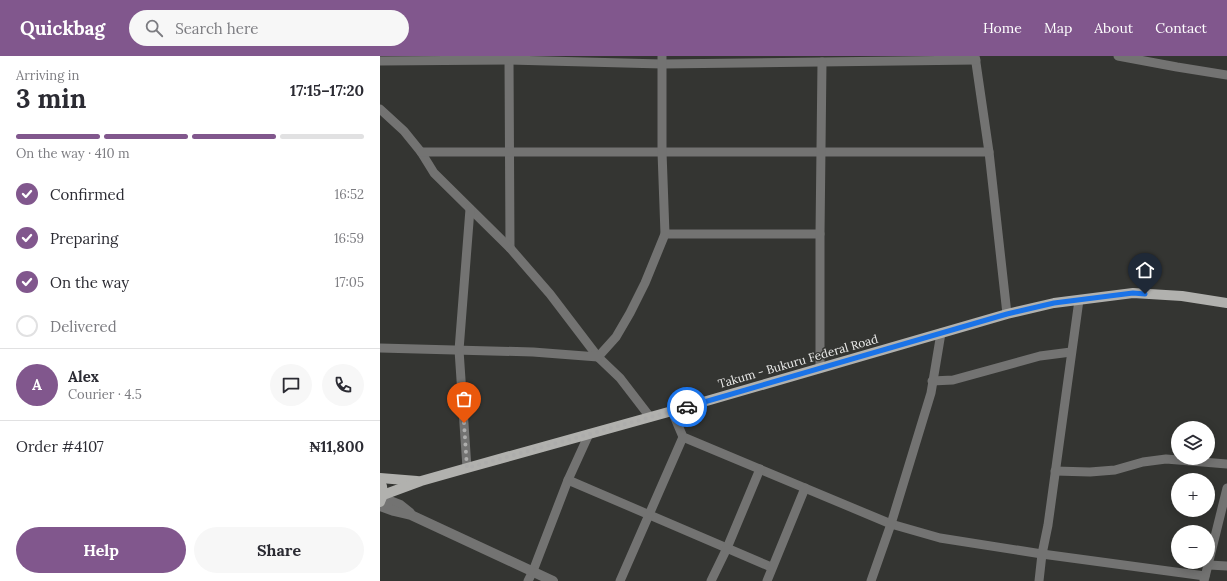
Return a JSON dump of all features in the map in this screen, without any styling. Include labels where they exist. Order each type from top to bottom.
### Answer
[{"type":"main road","name":"Takum - Bukuru Federal Road","points":[[381,500],[421,481],[672,411],[1007,314],[1054,303],[1133,293],[1182,296],[1227,303]]},
{"type":"main road","points":[[380,478],[421,481]]},
{"type":"main road","points":[[380,481],[383,488],[381,500]]},
{"type":"street","points":[[1118,56],[1227,75]]},
{"type":"street","points":[[380,61],[662,60],[822,62],[976,58],[989,152],[1007,314]]},
{"type":"street","points":[[509,60],[510,248]]},
{"type":"street","points":[[598,357],[616,337],[633,307],[646,283],[665,234],[662,152],[662,60]]},
{"type":"street","points":[[820,368],[822,62]]},
{"type":"street","points":[[380,109],[404,131],[421,152],[434,173],[510,248],[550,294],[598,357],[620,378],[650,417]]},
{"type":"street","points":[[421,152],[989,152]]},
{"type":"street","points":[[467,468],[459,350],[470,209]]},
{"type":"street","points":[[665,234],[820,234]]},
{"type":"street","points":[[1039,581],[1078,300]]},
{"type":"street","points":[[871,581],[891,524],[931,393],[941,333]]},
{"type":"street","points":[[380,348],[533,352],[598,357]]},
{"type":"street","points":[[932,381],[953,380],[1040,356],[1071,352]]},
{"type":"street","points":[[672,411],[683,437],[891,524],[940,538],[1205,578]]},
{"type":"street","points":[[528,581],[568,480],[589,434]]},
{"type":"street","points":[[620,581],[683,437]]},
{"type":"street","points":[[1055,471],[1090,472],[1115,470],[1143,462],[1166,459],[1227,464]]},
{"type":"street","points":[[711,581],[727,548],[760,470]]},
{"type":"street","points":[[568,480],[771,567]]},
{"type":"street","points":[[766,581],[805,488]]},
{"type":"street","points":[[1215,537],[1227,488]]},
{"type":"street","points":[[381,500],[400,505],[411,515],[553,581]]},
{"type":"street","points":[[1215,565],[1227,566]]},
{"type":"way so far","points":[[464,423],[467,468],[687,407]]},
{"type":"route","points":[[687,407],[1007,314],[1054,303],[1133,293],[1145,294]]}]
